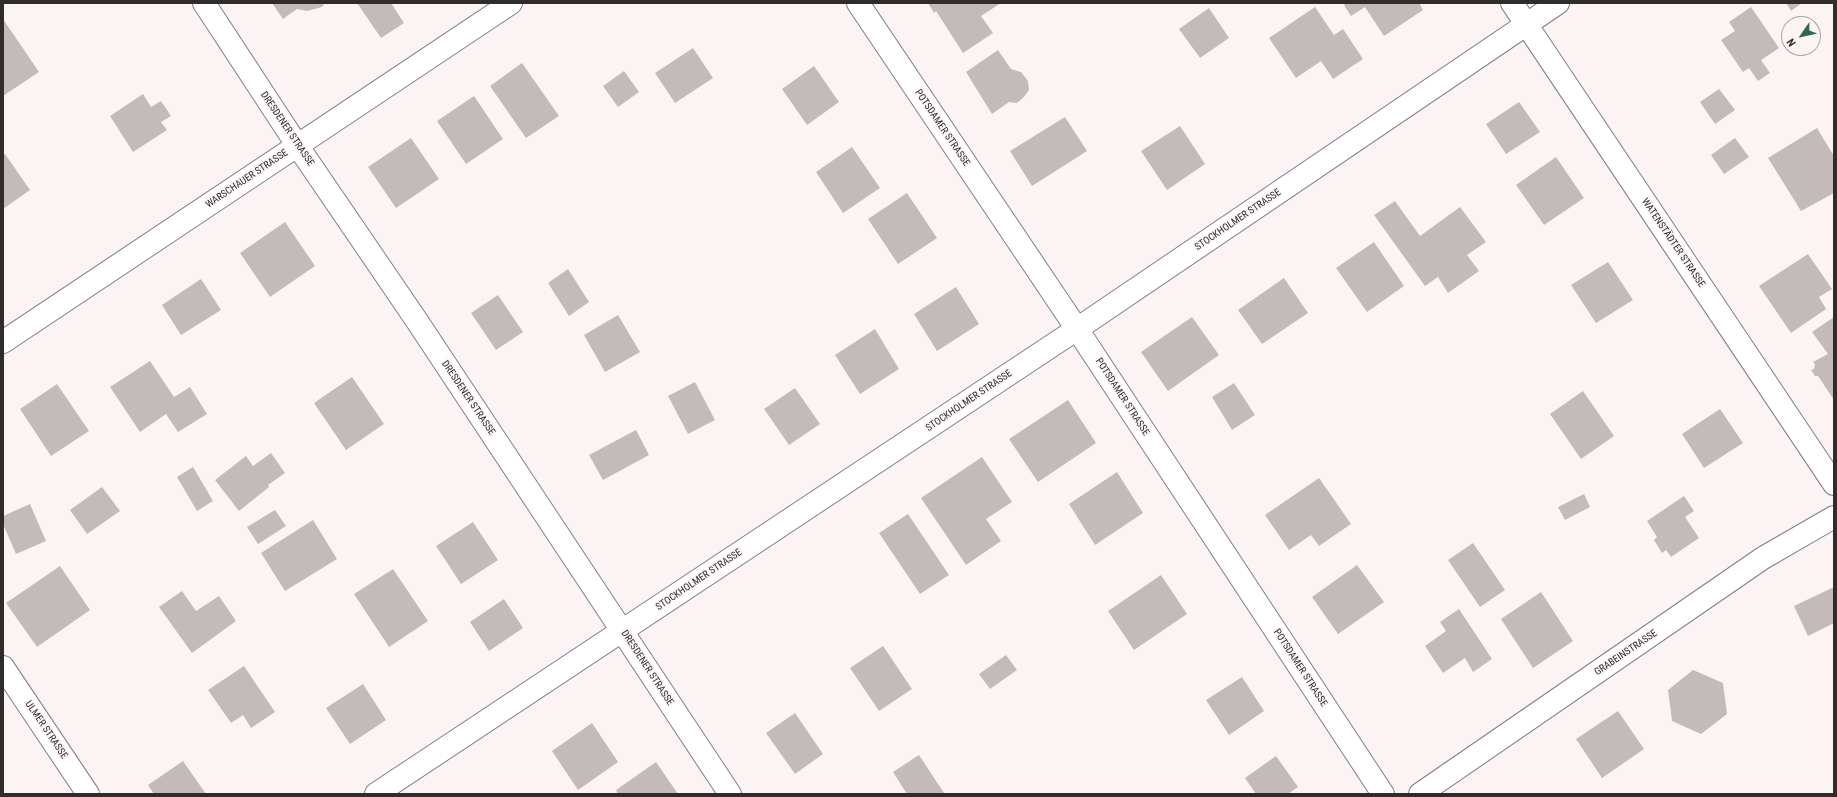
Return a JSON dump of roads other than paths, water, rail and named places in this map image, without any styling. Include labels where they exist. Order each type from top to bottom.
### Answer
[{"type":"street","name":"DRESDENER STRASSE","points":[[204,3],[297,146],[418,321],[730,794]]},
{"type":"street","name":"WARSCHAUER STRASSE","points":[[3,342],[511,3]]},
{"type":"street","name":"POTSDAMER STRASSE","points":[[858,3],[1077,329],[1383,794]]},
{"type":"street","name":"WATENSTÄDTER STRASSE","points":[[1512,3],[1834,484]]},
{"type":"street","name":"STOCKHOLMER STRASSE","points":[[376,794],[1077,329],[1558,3]]},
{"type":"street","name":"GRABEINSTRASSE","points":[[1420,794],[1764,558],[1834,517]]},
{"type":"street","name":"ULMER STRASSE","points":[[3,667],[88,794]]}]
